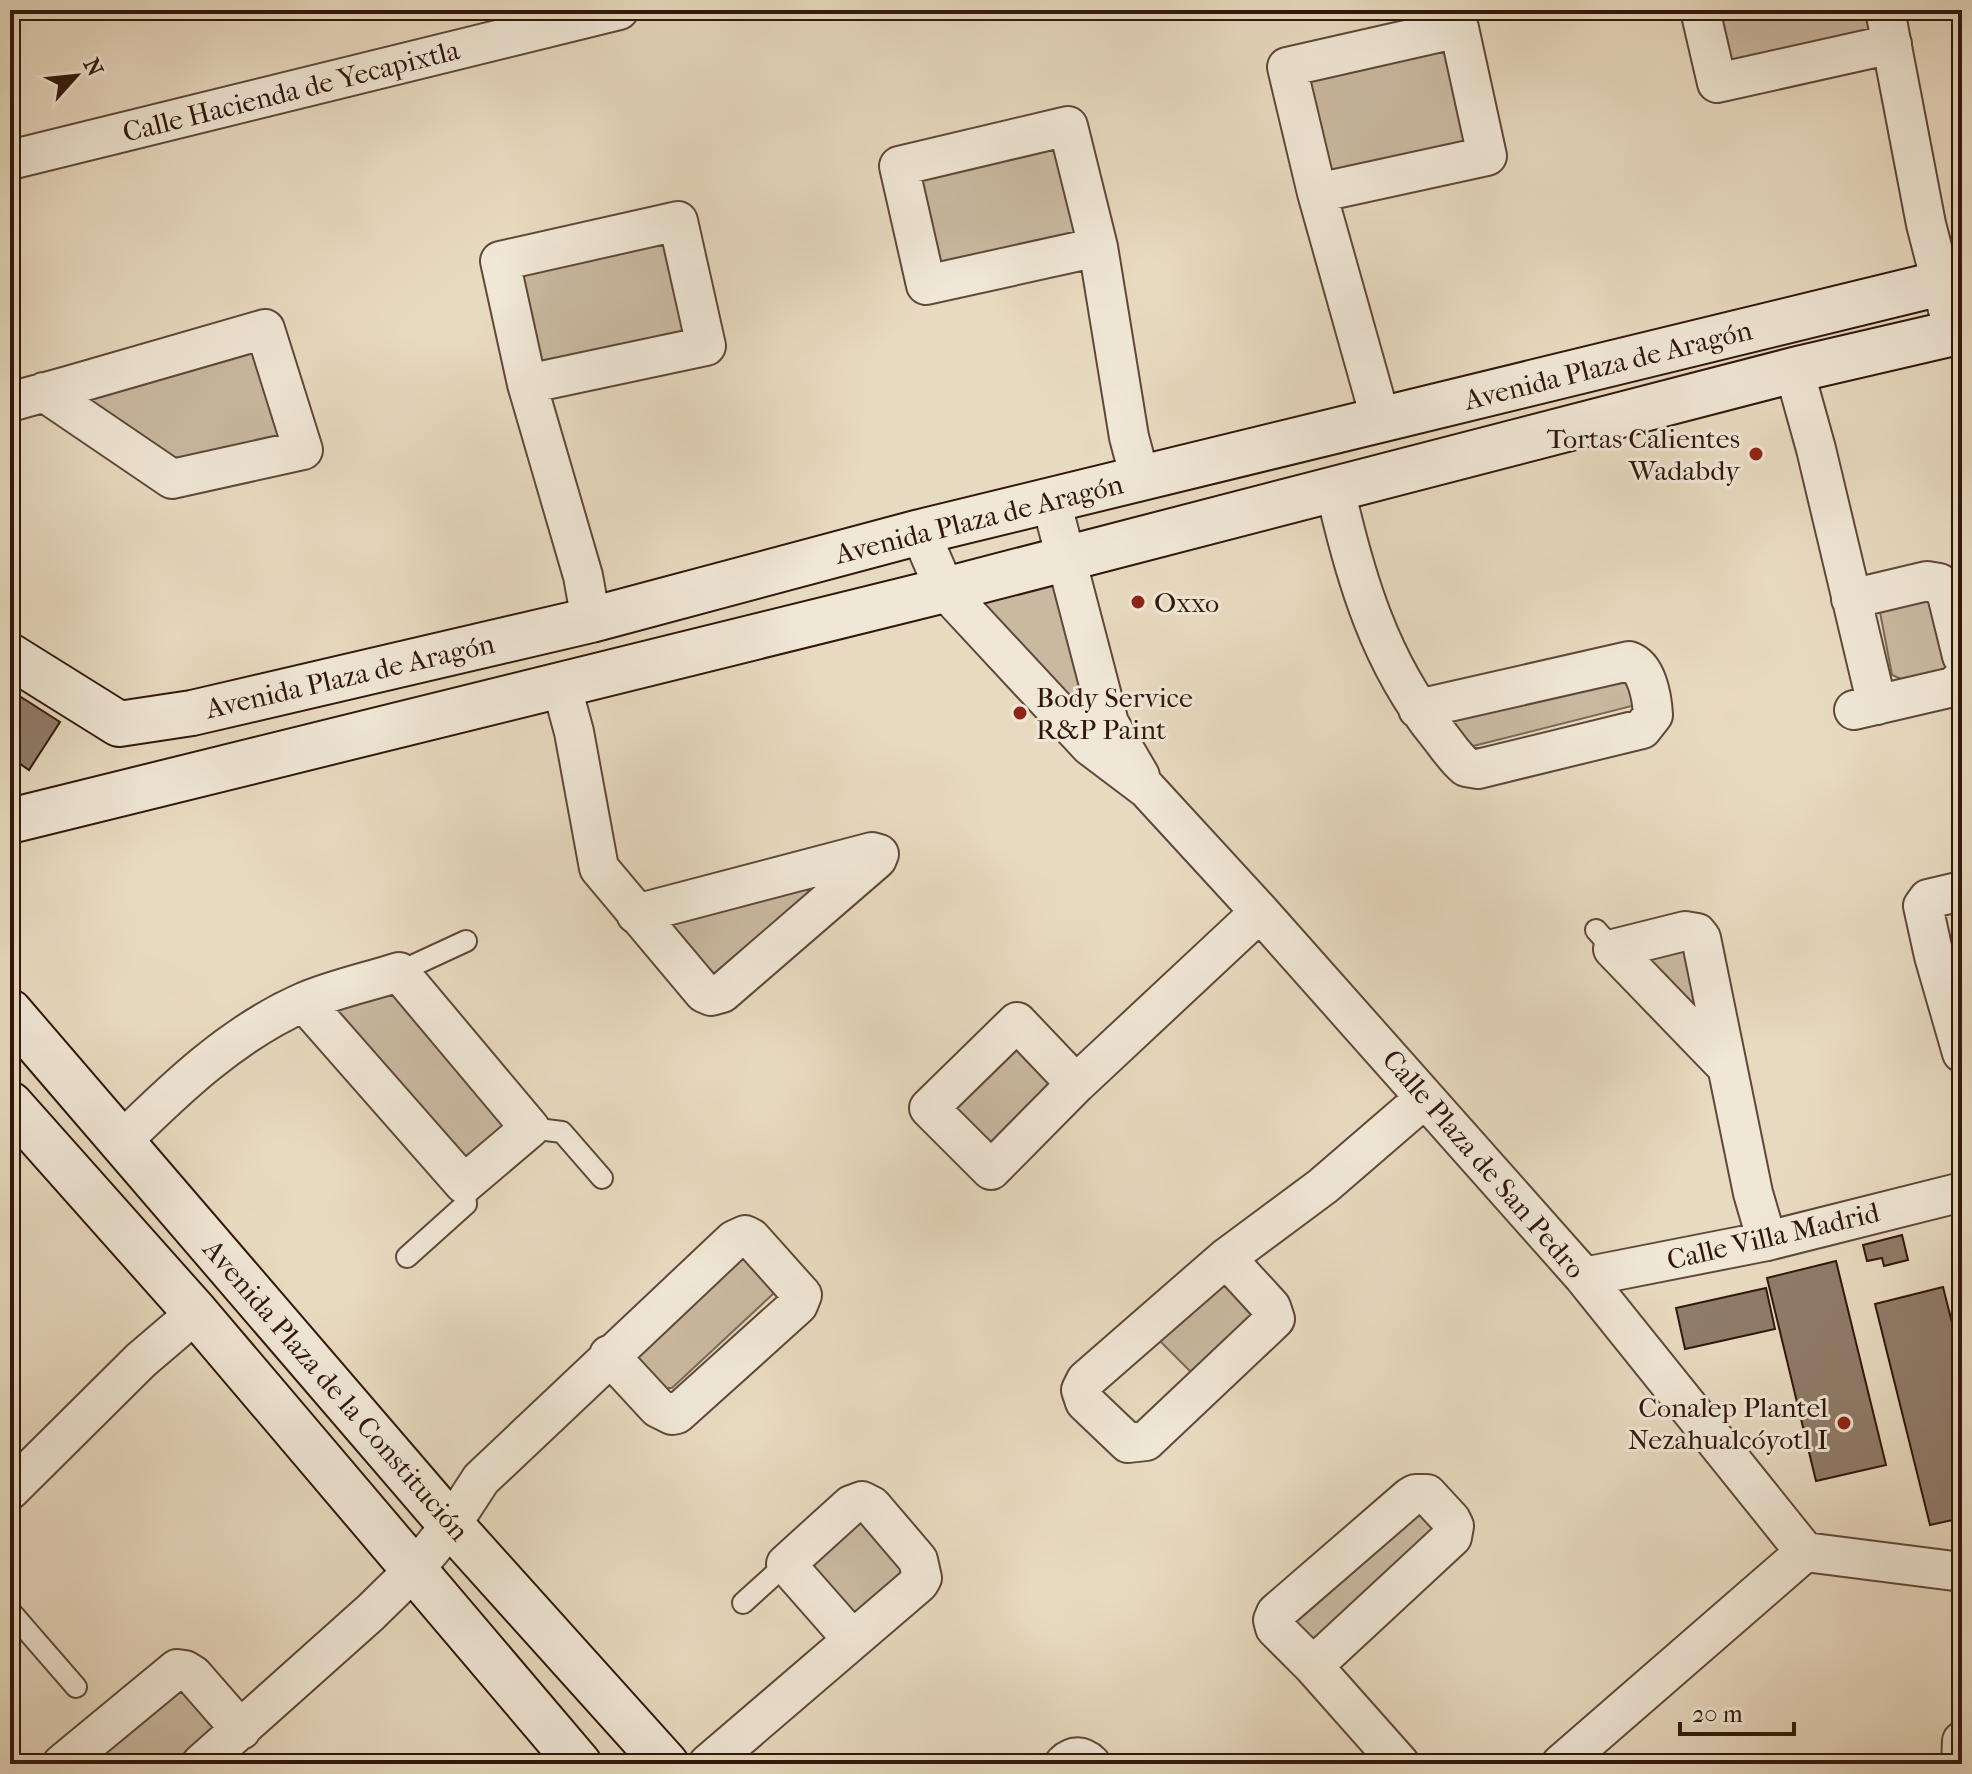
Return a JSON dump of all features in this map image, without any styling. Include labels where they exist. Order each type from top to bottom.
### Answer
[{"type":"street","name":"Calle Hacienda de Yecapixtla","points":[[10,160],[619,10]]},
{"type":"street","points":[[1700,10],[1717,83],[1888,27],[1926,224],[1951,280],[1958,332]]},
{"type":"street","points":[[1317,193],[1487,156],[1459,28],[1287,67],[1317,193],[1381,421]]},
{"type":"street","points":[[1098,247],[926,285],[899,166],[1068,126],[1098,247],[1129,437],[1140,478]]},
{"type":"street","points":[[527,384],[706,346],[678,221],[500,261],[527,384],[583,576],[591,620]]},
{"type":"street","name":"Avenida Plaza de Aragón","points":[[119,724],[192,713],[591,620],[920,532],[1951,280]]},
{"type":"street","points":[[265,329],[303,450],[172,479],[27,397],[265,329]]},
{"type":"street","name":"Avenida Plaza de Aragón","points":[[10,821],[945,590],[1794,370],[1958,332]]},
{"type":"street","points":[[1794,370],[1851,599],[1864,708],[1953,687],[1962,679]]},
{"type":"street","points":[[1335,489],[1352,564],[1392,667],[1418,709],[1461,763],[1472,769],[1642,729],[1653,715],[1643,671],[1629,661],[1418,709]]},
{"type":"street","name":"Calle Plaza de San Pedro","points":[[1051,501],[1109,723],[1147,789]]},
{"type":"street","name":"Calle Plaza de San Pedro","points":[[920,532],[945,590],[1090,746],[1147,789],[1260,912],[1584,1277],[1805,1552]]},
{"type":"street","points":[[1851,599],[1927,581],[1939,583],[1947,595],[1962,656]]},
{"type":"street","points":[[10,656],[119,724],[133,755],[132,770],[124,792]]},
{"type":"street","points":[[561,684],[574,732],[599,868],[636,914],[699,989],[711,996],[717,995],[877,859],[879,854],[872,852],[636,914]]},
{"type":"street","points":[[1962,891],[1925,902],[1924,910],[1948,953],[1962,1053]]},
{"type":"street","points":[[1076,1084],[1260,912]]},
{"type":"street","points":[[1725,1065],[1604,940],[1685,931],[1697,933],[1704,945],[1725,1065],[1753,1193],[1767,1241]]},
{"type":"street","points":[[122,1141],[180,1084],[220,1052],[304,1002],[399,972],[530,1128],[464,1184],[304,1002]]},
{"type":"street","name":"Avenida Plaza de la Constitución","points":[[10,1012],[451,1525],[666,1764]]},
{"type":"street","points":[[1226,1258],[1271,1307],[1275,1319],[1146,1441],[1128,1443],[1085,1402],[1081,1390],[1083,1385],[1226,1258],[1323,1186],[1425,1098]]},
{"type":"street","name":"Avenida Plaza de la Constitución","points":[[10,1104],[196,1313],[579,1764]]},
{"type":"street","name":"Calle Villa Madrid","points":[[1584,1277],[1767,1241],[1962,1192]]},
{"type":"street","points":[[201,1764],[415,1569],[451,1525],[481,1479],[609,1355],[739,1236],[745,1235],[755,1242],[802,1295],[798,1305],[677,1414],[672,1415],[658,1408],[609,1355]]},
{"type":"street","points":[[13,1481],[141,1360],[196,1313]]},
{"type":"street","points":[[1313,1666],[1452,1537],[1454,1526],[1451,1520],[1427,1494],[1410,1497],[1276,1613],[1273,1620],[1275,1628],[1400,1764]]},
{"type":"street","points":[[708,1764],[919,1583],[923,1573],[918,1560],[872,1506],[862,1501],[851,1505],[786,1564],[852,1639]]},
{"type":"street","points":[[1561,1764],[1805,1552],[1962,1572]]},
{"type":"street","points":[[62,1764],[177,1669],[193,1675],[241,1730]]},
{"type":"street","points":[[1961,1764],[1962,1741]]},
{"type":"street","points":[[1064,1764],[1084,1757],[1091,1764]]},
{"type":"lane","points":[[399,972],[466,941]]},
{"type":"lane","points":[[530,1128],[562,1132],[602,1178]]},
{"type":"lane","points":[[407,1257],[466,1204],[464,1184]]},
{"type":"lane","points":[[743,1603],[786,1564]]},
{"type":"lane","points":[[10,1611],[76,1687]]},
{"type":"shaded area","points":[[1716,10],[1872,10],[1877,34],[1729,66]]},
{"type":"shaded area","points":[[1452,48],[1472,140],[1324,172],[1304,80]]},
{"type":"shaded area","points":[[1064,142],[1085,234],[936,267],[916,175]]},
{"type":"shaded area","points":[[668,239],[687,330],[539,363],[519,271]]},
{"type":"shaded area","points":[[256,347],[286,437],[173,464],[78,395]]},
{"type":"shaded area","points":[[1052,579],[1095,728],[970,599]]},
{"type":"shaded area","points":[[1928,598],[1949,661],[1943,671],[1901,679],[1892,675],[1880,612],[1886,605]]},
{"type":"shaded area","points":[[1625,680],[1638,696],[1632,706],[1465,748],[1444,721]]},
{"type":"shaded area","points":[[809,888],[808,895],[710,980],[660,919]]},
{"type":"shaded area","points":[[1685,941],[1699,1019],[1641,950]]},
{"type":"shaded area","points":[[399,991],[512,1123],[463,1167],[331,1015],[333,1006]]},
{"type":"shaded area","points":[[1018,1041],[1058,1083],[991,1148],[951,1106]]},
{"type":"shaded area","points":[[735,1253],[748,1254],[775,1281],[774,1293],[672,1388],[661,1388],[632,1358]]},
{"type":"shaded area","points":[[1226,1275],[1266,1317],[1200,1381],[1159,1340]]},
{"type":"shaded area","points":[[1421,1500],[1446,1530],[1310,1650],[1284,1621]]},
{"type":"shaded area","points":[[857,1522],[870,1524],[907,1565],[905,1579],[866,1614],[852,1614],[814,1573],[815,1560]]},
{"type":"shaded area","points":[[177,1684],[217,1733],[179,1764],[81,1764]]},
{"type":"building","points":[[10,690],[60,722],[29,770],[10,757]]},
{"type":"building","points":[[1902,1235],[1908,1260],[1884,1266],[1882,1258],[1867,1261],[1863,1245]]},
{"type":"building","points":[[1836,1261],[1886,1465],[1816,1481],[1767,1278]]},
{"type":"building","points":[[1943,1287],[1962,1362],[1962,1518],[1930,1525],[1875,1304]]},
{"type":"building","points":[[1766,1288],[1775,1329],[1685,1349],[1676,1308]]},
{"type":"place","name":"Tortas Calientes Wadabdy","points":[[1756,454]]},
{"type":"place","name":"Oxxo","points":[[1138,602]]},
{"type":"place","name":"Body Service R&P Paint","points":[[1020,713]]},
{"type":"place","name":"Conalep Plantel Nezahualcóyotl I","points":[[1844,1423]]}]
